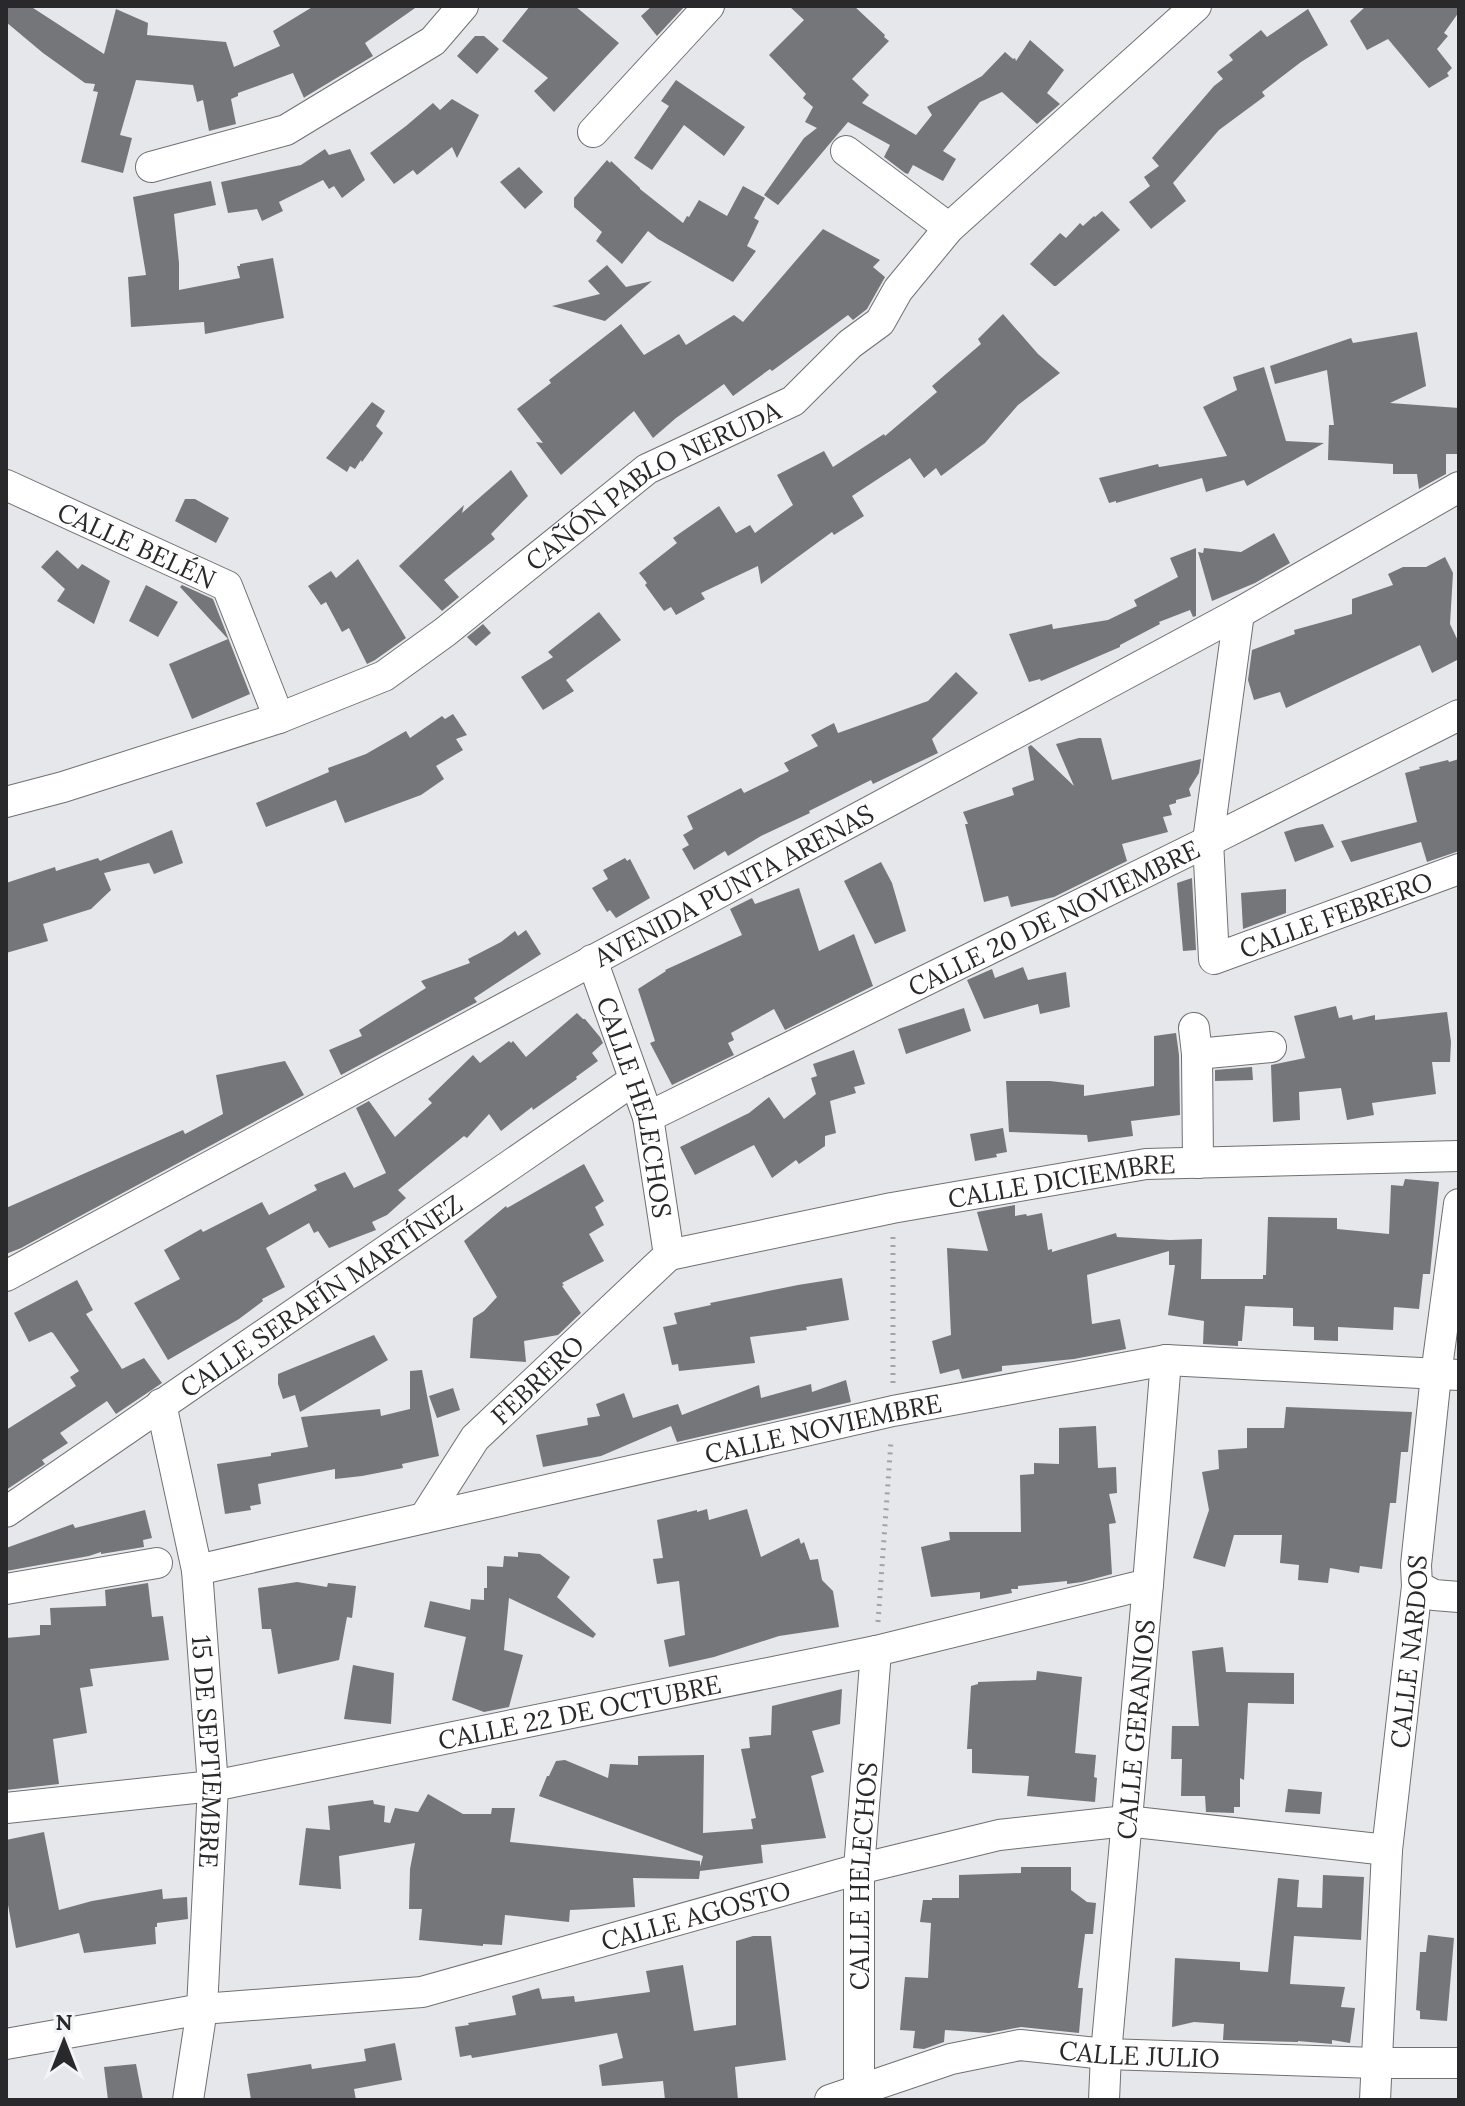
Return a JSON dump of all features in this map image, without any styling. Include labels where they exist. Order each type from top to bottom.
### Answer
[{"type":"street","points":[[151,167],[286,130],[433,41],[463,6]]},
{"type":"street","points":[[593,132],[709,6]]},
{"type":"street","name":"CAÑÓN PABLO NERUDA","points":[[6,802],[63,787],[279,718],[384,676],[445,632],[647,469],[793,401],[850,344],[880,322],[898,290],[949,228],[1196,6]]},
{"type":"street","points":[[846,151],[949,228]]},
{"type":"street","name":"CALLE BELÉN","points":[[6,485],[227,586],[279,718]]},
{"type":"street","name":"AVENIDA PUNTA ARENAS","points":[[6,1276],[1239,613],[1459,487]]},
{"type":"street","points":[[1208,841],[1239,613]]},
{"type":"street","name":"CALLE 20 DE NOVIEMBRE","points":[[648,1117],[1459,715]]},
{"type":"street","name":"CALLE FEBRERO","points":[[1208,841],[1214,959],[1459,869]]},
{"type":"street","name":"CALLE HELECHOS","points":[[592,960],[648,1117],[669,1255]]},
{"type":"street","points":[[1198,1163],[1195,1041],[1271,1047]]},
{"type":"street","name":"CALLE SERAFÍN MARTÍNEZ","points":[[6,1512],[634,1080]]},
{"type":"street","name":"CALLE DICIEMBRE","points":[[669,1255],[892,1208],[1146,1164],[1459,1156]]},
{"type":"street","name":"CALLE NARDOS","points":[[1375,2100],[1387,1850],[1417,1586],[1416,1565],[1448,1375],[1459,1204]]},
{"type":"street","name":"FEBRERO","points":[[424,1518],[475,1438],[669,1255]]},
{"type":"street","name":"CALLE NOVIEMBRE","points":[[197,1570],[893,1411],[1166,1360],[1448,1375]]},
{"type":"street","name":"CALLE GERANIOS","points":[[1104,2100],[1166,1360]]},
{"type":"street","name":"15 DE SEPTIEMBRE","points":[[161,1404],[197,1570],[213,1786],[202,2009],[188,2100]]},
{"type":"street","points":[[6,1589],[157,1563]]},
{"type":"street","name":"CALLE 22 DE OCTUBRE","points":[[6,1808],[213,1786],[876,1651],[1148,1584]]},
{"type":"street","points":[[1417,1586],[1434,1595],[1459,1597]]},
{"type":"street","name":"CALLE HELECHOS","points":[[860,2095],[859,1869],[876,1651]]},
{"type":"street","name":"CALLE AGOSTO","points":[[6,2044],[202,2009],[422,1992],[859,1869],[999,1835],[1126,1821],[1387,1850]]},
{"type":"street","name":"CALLE JULIO","points":[[830,2100],[860,2095],[951,2059],[1020,2045],[1106,2054],[1459,2063]]},
{"type":"building","points":[[6,6],[30,6],[104,54],[116,9],[148,23],[147,35],[226,42],[234,67],[280,46],[273,31],[314,6],[418,6],[365,43],[373,56],[304,98],[293,73],[238,93],[231,99],[236,124],[209,131],[203,100],[197,102],[193,85],[136,80],[120,135],[132,138],[123,173],[81,162],[98,92],[93,91],[95,84],[85,83],[6,22]]},
{"type":"building","points":[[530,6],[575,6],[619,43],[554,112],[534,91],[548,78],[502,41]]},
{"type":"building","points":[[652,6],[685,6],[657,36],[641,16]]},
{"type":"building","points":[[789,6],[854,6],[885,35],[889,41],[852,79],[869,95],[862,103],[916,135],[932,115],[927,107],[982,76],[1005,52],[1016,61],[1030,40],[1064,70],[1047,93],[1060,104],[1037,124],[1002,92],[980,102],[943,151],[956,159],[943,181],[913,165],[908,174],[905,173],[884,157],[890,145],[848,122],[778,205],[764,195],[804,138],[817,128],[805,122],[813,107],[803,98],[806,94],[769,55],[804,20]]},
{"type":"building","points":[[1366,6],[1459,6],[1459,12],[1444,33],[1448,36],[1437,49],[1452,68],[1447,73],[1449,76],[1429,88],[1388,39],[1367,50],[1350,21]]},
{"type":"building","points":[[1308,9],[1328,45],[1262,92],[1265,96],[1219,130],[1173,183],[1186,201],[1151,229],[1129,202],[1150,186],[1144,177],[1159,166],[1152,158],[1223,79],[1217,72],[1233,60],[1229,55],[1261,30],[1267,37]]},
{"type":"building","points":[[475,36],[484,36],[499,49],[477,74],[457,56]]},
{"type":"building","points":[[676,80],[745,127],[724,156],[684,125],[652,170],[634,158],[669,106],[661,101]]},
{"type":"building","points":[[452,99],[479,115],[457,158],[452,147],[417,175],[413,170],[394,184],[370,153],[433,103],[440,110]]},
{"type":"building","points":[[325,149],[329,155],[350,149],[365,180],[342,198],[334,186],[329,189],[323,180],[279,202],[283,211],[262,221],[257,209],[228,213],[221,182],[301,165]]},
{"type":"building","points":[[607,160],[683,223],[699,200],[727,216],[743,186],[765,198],[754,218],[759,221],[747,246],[756,251],[733,282],[648,231],[622,264],[596,241],[602,232],[574,207],[574,198]]},
{"type":"building","points":[[519,167],[543,192],[525,209],[500,182]]},
{"type":"building","points":[[211,181],[216,205],[174,214],[179,290],[240,278],[237,266],[240,264],[273,258],[284,318],[205,334],[204,322],[131,327],[128,277],[146,275],[133,197]]},
{"type":"building","points":[[1102,211],[1120,230],[1056,286],[1030,264],[1060,233],[1066,238],[1080,223],[1083,226]]},
{"type":"building","points":[[823,229],[880,260],[873,267],[885,277],[867,309],[853,320],[848,315],[733,396],[724,384],[653,438],[634,411],[561,475],[536,442],[543,443],[517,409],[621,324],[644,355],[679,334],[686,345],[734,315],[743,322]]},
{"type":"building","points":[[607,265],[626,287],[652,281],[605,321],[552,306],[600,294],[588,281]]},
{"type":"building","points":[[1003,314],[1038,354],[1060,373],[1018,405],[985,443],[941,476],[936,468],[924,478],[910,458],[852,496],[864,516],[834,535],[832,532],[761,584],[758,566],[701,593],[705,599],[676,615],[671,607],[664,611],[639,573],[677,543],[673,538],[719,506],[736,533],[750,525],[755,533],[793,505],[777,475],[824,451],[833,467],[885,436],[937,392],[932,386],[981,344],[978,339]]},
{"type":"building","points":[[1417,332],[1426,386],[1390,403],[1459,408],[1459,454],[1446,454],[1446,474],[1419,489],[1417,474],[1393,474],[1393,464],[1328,460],[1329,425],[1334,425],[1327,370],[1275,384],[1270,366],[1351,338],[1353,343]]},
{"type":"building","points":[[1264,367],[1286,441],[1324,443],[1247,486],[1244,480],[1206,492],[1202,478],[1109,503],[1099,478],[1158,464],[1159,467],[1227,456],[1203,407],[1237,390],[1233,377]]},
{"type":"building","points":[[372,402],[385,411],[376,426],[383,433],[362,462],[355,469],[350,466],[347,472],[326,458]]},
{"type":"building","points":[[511,470],[528,496],[491,534],[495,539],[444,580],[459,597],[442,611],[399,566],[464,505],[462,513]]},
{"type":"building","points":[[185,499],[195,499],[229,518],[216,543],[175,521]]},
{"type":"building","points":[[1274,533],[1290,563],[1255,583],[1212,601],[1198,552],[1203,553],[1204,548],[1241,552]]},
{"type":"building","points":[[1196,548],[1196,616],[1193,617],[1190,610],[1159,622],[1120,647],[1041,681],[1029,682],[1009,634],[1052,624],[1053,629],[1108,620],[1137,606],[1134,600],[1178,577],[1170,558]]},
{"type":"building","points":[[57,550],[78,569],[82,564],[110,581],[94,624],[57,601],[65,589],[41,567]]},
{"type":"building","points":[[1445,557],[1453,573],[1450,624],[1459,643],[1459,659],[1432,673],[1420,645],[1286,708],[1280,692],[1254,700],[1248,680],[1252,650],[1295,634],[1294,630],[1352,614],[1352,599],[1393,585],[1388,574],[1403,567],[1426,567]]},
{"type":"building","points":[[358,559],[406,638],[367,664],[349,628],[342,632],[326,602],[321,605],[308,586],[331,571],[336,578]]},
{"type":"building","points":[[146,585],[178,602],[158,637],[129,621]]},
{"type":"building","points":[[182,585],[213,599],[250,694],[192,719],[169,664],[228,639],[180,587]]},
{"type":"building","points":[[599,612],[621,640],[566,680],[574,691],[543,710],[521,677],[553,657],[548,652]]},
{"type":"building","points":[[483,624],[491,633],[476,646],[467,637]]},
{"type":"building","points":[[956,672],[978,693],[932,739],[938,753],[873,784],[871,780],[728,856],[725,851],[694,870],[682,849],[689,845],[683,835],[693,829],[687,816],[741,788],[744,793],[789,771],[784,763],[818,746],[811,735],[834,723],[838,733],[928,701]]},
{"type":"building","points":[[453,714],[467,735],[456,739],[463,750],[436,766],[444,779],[421,795],[345,823],[336,800],[266,827],[256,803],[329,772],[328,768],[366,754],[406,731],[410,738],[442,716],[445,719]]},
{"type":"building","points":[[1079,738],[1101,738],[1112,780],[1201,759],[1199,773],[1189,789],[1191,796],[1169,805],[1172,815],[1163,817],[1168,832],[1122,844],[1127,861],[1054,897],[1011,907],[1008,896],[984,902],[963,812],[1014,795],[1012,788],[1034,780],[1028,747],[1031,745],[1074,786],[1056,744]]},
{"type":"building","points":[[1459,759],[1459,851],[1427,862],[1421,842],[1351,862],[1341,841],[1417,822],[1405,773]]},
{"type":"building","points":[[1323,824],[1334,847],[1295,862],[1284,832]]},
{"type":"building","points":[[172,830],[183,863],[154,874],[149,863],[104,873],[111,890],[91,909],[43,924],[48,941],[6,953],[6,883],[55,867],[56,871],[98,858],[100,861]]},
{"type":"building","points":[[625,858],[627,861],[630,859],[650,898],[616,918],[610,910],[607,912],[592,888],[608,879],[603,870]]},
{"type":"building","points":[[881,862],[892,883],[906,931],[875,944],[844,881]]},
{"type":"building","points":[[1192,878],[1196,950],[1183,951],[1177,883]]},
{"type":"building","points":[[799,888],[819,951],[854,934],[873,986],[785,1030],[774,1009],[731,1033],[734,1040],[728,1043],[734,1055],[672,1085],[650,1043],[655,1041],[638,989],[665,970],[742,935],[730,909],[752,898],[755,904]]},
{"type":"building","points":[[1286,889],[1286,913],[1243,929],[1241,893]]},
{"type":"building","points":[[526,930],[541,954],[474,998],[477,1002],[341,1075],[329,1050],[362,1036],[359,1030],[426,988],[421,981],[470,963],[468,959],[515,931],[518,936]]},
{"type":"building","points":[[1023,967],[1028,980],[1066,972],[1070,1007],[1040,1014],[1038,1004],[984,1019],[967,980],[992,969],[995,978]]},
{"type":"building","points":[[1336,1006],[1339,1018],[1352,1015],[1353,1020],[1375,1015],[1375,1020],[1447,1012],[1450,1062],[1432,1062],[1436,1094],[1372,1103],[1374,1115],[1347,1120],[1341,1088],[1299,1092],[1300,1120],[1273,1122],[1271,1065],[1305,1058],[1294,1016]]},
{"type":"building","points":[[964,1008],[971,1031],[906,1054],[898,1029]]},
{"type":"building","points":[[577,1013],[603,1043],[592,1053],[598,1061],[577,1079],[501,1131],[489,1114],[467,1138],[464,1136],[398,1190],[406,1198],[387,1215],[372,1222],[376,1230],[329,1248],[309,1223],[266,1248],[285,1287],[262,1299],[239,1319],[168,1360],[134,1303],[180,1279],[164,1250],[201,1229],[203,1232],[262,1202],[269,1215],[317,1190],[314,1185],[345,1172],[354,1188],[386,1173],[356,1108],[369,1101],[395,1137],[432,1103],[428,1099],[473,1055],[480,1063],[513,1041],[526,1057]]},
{"type":"building","points":[[1176,1033],[1180,1115],[1131,1121],[1133,1136],[1088,1142],[1087,1135],[1009,1132],[1006,1081],[1084,1085],[1084,1096],[1154,1086],[1154,1036]]},
{"type":"building","points":[[854,1050],[865,1084],[854,1087],[856,1093],[830,1101],[836,1133],[825,1136],[825,1146],[799,1164],[796,1160],[772,1178],[754,1145],[695,1175],[680,1147],[749,1113],[769,1097],[784,1119],[816,1094],[811,1078],[817,1076],[813,1064]]},
{"type":"building","points":[[285,1061],[304,1095],[6,1254],[6,1208],[183,1130],[185,1134],[223,1114],[216,1075]]},
{"type":"building","points":[[1252,1067],[1253,1080],[1215,1081],[1215,1070]]},
{"type":"building","points":[[1003,1128],[1007,1152],[975,1161],[970,1134]]},
{"type":"building","points":[[584,1164],[604,1201],[595,1207],[604,1225],[589,1234],[604,1261],[562,1283],[581,1313],[558,1335],[524,1341],[526,1362],[470,1358],[473,1318],[497,1297],[464,1241],[506,1206]]},
{"type":"building","points":[[1405,1179],[1439,1182],[1430,1274],[1423,1274],[1419,1309],[1394,1307],[1393,1330],[1338,1327],[1338,1341],[1314,1340],[1314,1327],[1293,1326],[1293,1308],[1245,1306],[1242,1341],[1238,1341],[1238,1346],[1203,1344],[1204,1321],[1168,1315],[1175,1265],[1169,1265],[1169,1251],[1087,1275],[1092,1324],[1120,1319],[1126,1349],[1074,1359],[1002,1366],[1002,1371],[962,1379],[959,1369],[940,1374],[932,1341],[951,1335],[947,1248],[988,1251],[977,1212],[1015,1205],[1015,1216],[1042,1213],[1048,1250],[1052,1249],[1052,1252],[1116,1233],[1117,1237],[1202,1239],[1201,1279],[1263,1279],[1266,1275],[1268,1217],[1337,1218],[1337,1229],[1389,1234],[1391,1185],[1403,1186]]},
{"type":"building","points":[[842,1278],[849,1320],[806,1327],[807,1330],[750,1337],[755,1363],[679,1371],[678,1364],[672,1365],[663,1327],[677,1324],[674,1313],[710,1303]]},
{"type":"building","points":[[77,1280],[93,1310],[86,1314],[122,1369],[144,1358],[162,1383],[116,1414],[107,1401],[60,1433],[68,1443],[42,1460],[45,1464],[6,1490],[6,1430],[76,1386],[70,1377],[79,1371],[53,1333],[29,1342],[14,1313]]},
{"type":"building","points":[[374,1335],[388,1360],[300,1412],[295,1395],[283,1399],[278,1374]]},
{"type":"building","points":[[422,1370],[439,1456],[402,1464],[403,1468],[362,1476],[335,1479],[335,1469],[258,1484],[261,1504],[250,1506],[251,1510],[225,1514],[217,1464],[308,1447],[301,1417],[380,1409],[381,1416],[410,1409],[410,1371]]},
{"type":"building","points":[[846,1380],[851,1402],[677,1442],[671,1426],[601,1456],[543,1467],[536,1435],[588,1425],[587,1418],[600,1416],[596,1404],[624,1393],[633,1418],[678,1404],[682,1415],[759,1385],[761,1398],[811,1384],[812,1392]]},
{"type":"building","points":[[453,1388],[460,1410],[437,1418],[429,1396]]},
{"type":"building","points":[[1286,1407],[1412,1412],[1408,1452],[1401,1452],[1396,1503],[1390,1503],[1382,1569],[1360,1566],[1359,1573],[1330,1568],[1328,1583],[1298,1580],[1299,1565],[1280,1563],[1282,1535],[1234,1535],[1225,1567],[1193,1558],[1209,1510],[1202,1472],[1219,1469],[1218,1450],[1247,1448],[1247,1428],[1284,1428]]},
{"type":"building","points":[[1096,1426],[1098,1468],[1116,1467],[1117,1493],[1109,1494],[1116,1523],[1109,1524],[1112,1574],[1067,1584],[1067,1581],[1018,1586],[1018,1589],[1011,1589],[1012,1593],[980,1599],[980,1592],[931,1597],[921,1547],[950,1540],[949,1532],[1021,1532],[1020,1475],[1034,1474],[1034,1463],[1059,1464],[1059,1428]]},
{"type":"building","points":[[707,1509],[709,1520],[747,1509],[761,1557],[799,1538],[801,1544],[804,1542],[810,1560],[818,1559],[822,1580],[833,1591],[839,1627],[779,1636],[714,1657],[669,1667],[664,1640],[685,1635],[679,1581],[657,1584],[653,1559],[663,1558],[657,1520]]},
{"type":"building","points":[[145,1510],[152,1538],[143,1540],[144,1547],[101,1552],[6,1571],[6,1548],[73,1524],[75,1528]]},
{"type":"building","points":[[518,1552],[540,1554],[570,1577],[557,1597],[596,1634],[593,1638],[509,1598],[504,1650],[523,1655],[509,1707],[484,1712],[452,1700],[466,1637],[424,1627],[430,1601],[470,1610],[471,1599],[484,1600],[487,1566],[503,1567],[504,1556],[518,1557]]},
{"type":"building","points":[[297,1582],[327,1587],[328,1583],[356,1586],[352,1618],[347,1617],[339,1660],[278,1674],[271,1629],[262,1629],[258,1588]]},
{"type":"building","points":[[148,1583],[152,1617],[163,1616],[169,1660],[90,1669],[93,1686],[80,1688],[87,1733],[53,1739],[59,1784],[6,1790],[6,1638],[40,1635],[40,1625],[51,1625],[50,1608],[106,1606],[105,1590]]},
{"type":"building","points":[[1223,1647],[1226,1672],[1294,1673],[1294,1704],[1248,1703],[1244,1780],[1240,1778],[1240,1807],[1234,1807],[1234,1813],[1206,1812],[1205,1796],[1181,1796],[1182,1759],[1171,1759],[1172,1726],[1199,1726],[1192,1651]]},
{"type":"building","points":[[353,1665],[394,1673],[391,1724],[344,1719]]},
{"type":"building","points":[[1037,1671],[1082,1677],[1075,1753],[1096,1755],[1095,1802],[1027,1796],[1029,1776],[972,1773],[972,1749],[967,1749],[971,1686],[978,1682],[1036,1680]]},
{"type":"building","points":[[842,1689],[840,1724],[812,1731],[824,1772],[811,1776],[826,1838],[761,1845],[763,1863],[700,1871],[699,1879],[633,1878],[635,1907],[570,1910],[569,1922],[505,1915],[502,1945],[483,1946],[419,1940],[422,1909],[409,1909],[410,1869],[415,1843],[339,1856],[341,1889],[299,1885],[306,1828],[330,1830],[328,1806],[373,1800],[374,1804],[385,1806],[384,1822],[390,1823],[395,1808],[418,1812],[428,1794],[463,1814],[491,1814],[492,1808],[515,1808],[510,1842],[700,1861],[700,1867],[703,1856],[539,1796],[556,1761],[565,1760],[608,1778],[610,1764],[638,1765],[638,1756],[704,1755],[703,1833],[753,1829],[751,1819],[756,1818],[741,1749],[750,1748],[749,1737],[771,1735],[772,1706]]},
{"type":"building","points":[[1288,1789],[1322,1792],[1320,1814],[1285,1812]]},
{"type":"building","points":[[44,1832],[59,1910],[162,1889],[163,1899],[187,1897],[188,1919],[157,1923],[156,1944],[84,1953],[79,1933],[16,1948],[6,1894],[6,1840]]},
{"type":"building","points":[[1021,1867],[1071,1867],[1071,1890],[1087,1902],[1096,1903],[1093,1934],[1085,1934],[1078,1988],[1083,1988],[1079,2033],[1021,2027],[989,2033],[945,2030],[944,2042],[924,2049],[913,2048],[915,2031],[900,2030],[905,1977],[928,1978],[931,1923],[920,1922],[923,1900],[959,1898],[959,1875],[1021,1873]]},
{"type":"building","points":[[1323,1875],[1364,1877],[1361,1940],[1294,1936],[1290,1984],[1345,1987],[1341,2007],[1355,2008],[1350,2043],[1332,2040],[1332,2044],[1223,2040],[1224,2024],[1194,2022],[1172,2027],[1175,1958],[1240,1962],[1240,1970],[1268,1972],[1278,1878],[1299,1880],[1297,1907],[1322,1908]]},
{"type":"building","points":[[1428,1935],[1454,1938],[1447,2021],[1420,2019],[1420,2011],[1416,2010],[1420,1952],[1426,1952]]},
{"type":"building","points":[[753,1936],[771,1936],[786,2060],[735,2067],[738,2100],[665,2100],[663,2081],[602,2086],[599,2065],[623,2058],[617,2033],[472,2058],[471,2055],[460,2057],[455,2027],[516,2015],[512,1996],[539,1988],[542,1999],[574,1996],[575,2002],[650,1992],[646,1971],[683,1965],[694,2031],[736,2025],[736,1941]]},
{"type":"building","points":[[395,2043],[402,2080],[354,2089],[356,2100],[251,2100],[247,2074],[311,2064],[312,2069],[366,2061],[364,2049]]},
{"type":"building","points":[[136,2064],[143,2100],[108,2100],[104,2067]]}]
